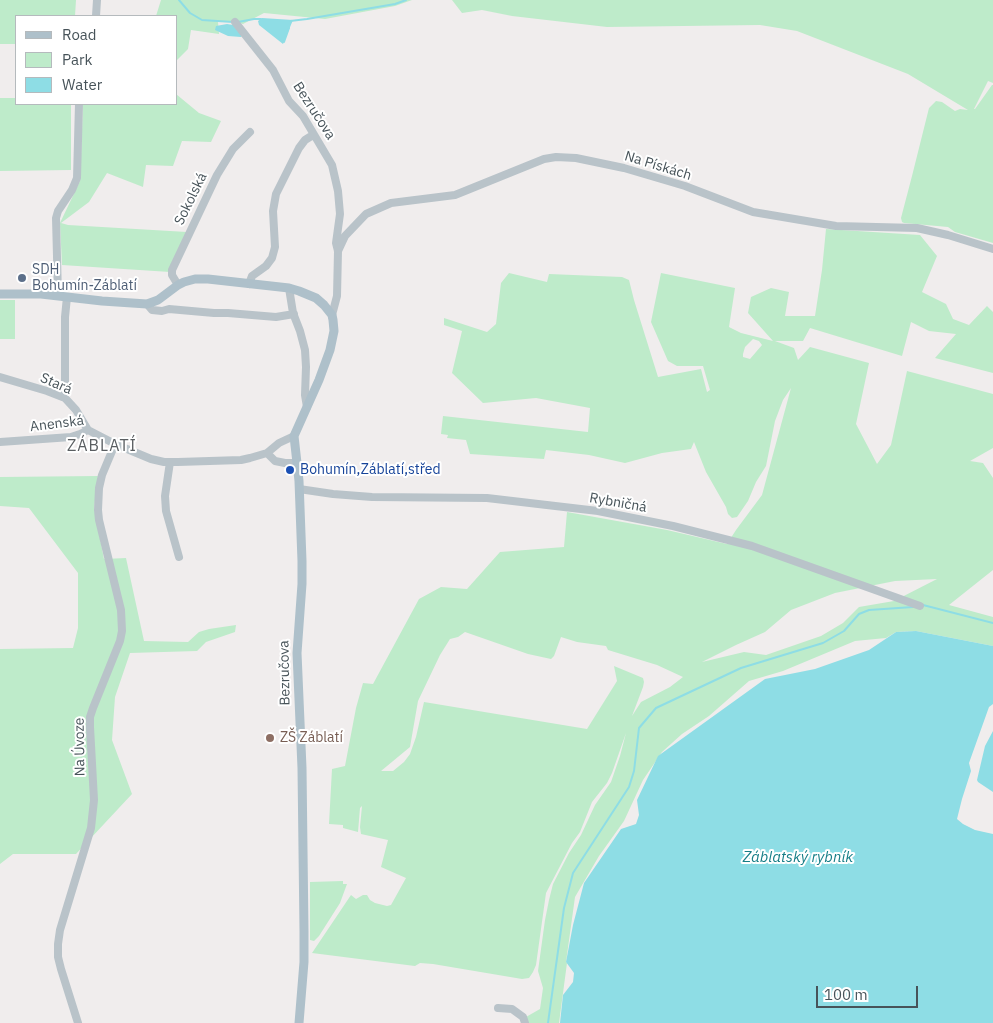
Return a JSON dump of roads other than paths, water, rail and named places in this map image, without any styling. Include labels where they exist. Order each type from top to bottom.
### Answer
[{"type":"main road","points":[[0,294],[42,294],[147,304],[158,300],[178,284],[188,280],[201,279],[289,288],[305,292],[316,298],[332,315]]},
{"type":"main road","name":"Bezručova","points":[[299,1023],[304,962],[302,768],[297,653],[302,584],[299,490],[294,436],[330,350],[334,332],[332,315]]},
{"type":"street","points":[[96,15],[97,0]]},
{"type":"street","name":"Bezručova","points":[[235,22],[273,70],[289,101],[303,116],[332,165],[338,190],[340,214],[336,244],[338,251],[337,296],[332,315]]},
{"type":"street","points":[[65,398],[65,316],[56,218],[77,178],[79,105]]},
{"type":"street","name":"Sokolská","points":[[178,284],[172,273],[217,175],[233,149],[250,132]]},
{"type":"street","points":[[249,284],[252,276],[266,266],[272,258],[275,247],[273,211],[276,194],[299,148],[305,140],[313,135]]},
{"type":"street","name":"Na Pískách","points":[[338,251],[345,236],[366,214],[391,203],[455,195],[544,159],[556,157],[584,160],[624,168],[685,186],[753,212],[836,226],[916,228],[948,235],[993,249]]},
{"type":"street","points":[[289,288],[290,303],[305,350],[305,395],[307,407]]},
{"type":"street","points":[[147,304],[152,310],[162,311],[169,309],[276,316],[294,314]]},
{"type":"street","name":"Stará","points":[[0,377],[65,398],[76,410],[88,430]]},
{"type":"street","name":"Anenská","points":[[0,442],[70,436],[88,430],[151,459],[170,462],[241,460],[267,453],[279,443],[294,436]]},
{"type":"street","name":"Na Úvoze","points":[[78,1023],[61,969],[58,957],[58,944],[60,930],[91,828],[94,800],[90,717],[120,641],[122,631],[121,610],[98,510],[99,488],[102,475],[115,444]]},
{"type":"street","points":[[267,453],[275,461],[296,463]]},
{"type":"street","points":[[170,462],[165,496],[166,511],[179,557]]},
{"type":"street","name":"Rybničná","points":[[299,490],[372,497],[487,498],[598,511],[673,526],[752,546],[920,606]]},
{"type":"street","points":[[498,1008],[512,1009],[523,1017],[525,1023]]},
{"type":"water","points":[[262,18],[293,20],[283,44],[259,25],[258,21]]},
{"type":"water","points":[[233,25],[242,36],[228,36],[215,30],[216,26]]},
{"type":"water","name":"Záblatský rybník","points":[[916,631],[993,646],[993,704],[989,707],[969,763],[971,771],[957,819],[975,830],[993,834],[993,1023],[560,1023],[563,995],[573,982],[574,973],[566,962],[584,883],[621,829],[636,824],[639,815],[637,800],[658,756],[765,679],[815,669],[869,650],[896,632]]},
{"type":"water","points":[[993,731],[993,792],[977,780],[985,746]]},
{"type":"waterway","points":[[179,0],[190,13],[202,20],[233,22]]},
{"type":"waterway","points":[[290,21],[395,4],[406,0]]},
{"type":"waterway","points":[[238,22],[261,19]]},
{"type":"waterway","points":[[281,40],[284,42],[289,28]]},
{"type":"waterway","points":[[923,605],[993,623]]},
{"type":"waterway","points":[[548,1023],[564,908],[573,873],[629,787],[634,771],[639,728],[656,708],[741,668],[823,643],[844,631],[859,614],[869,610],[913,607]]},
{"type":"place","name":"SDH Bohumín-Záblatí","points":[[22,278]]},
{"type":"place","name":"Bohumín,Záblatí,střed","points":[[290,470]]},
{"type":"place","name":"ZŠ Záblatí","points":[[270,738]]},
{"type":"district","name":"ZÁBLATÍ","points":[[102,446]]}]
